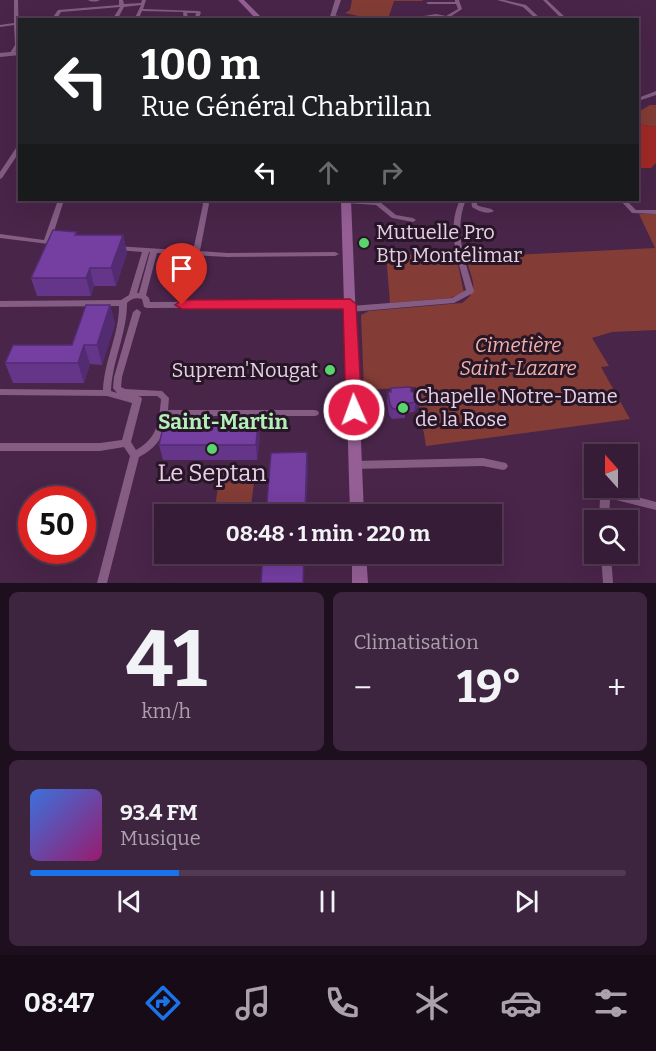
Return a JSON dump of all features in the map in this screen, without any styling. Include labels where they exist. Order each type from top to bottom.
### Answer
[{"type":"main road","points":[[241,0],[255,18]]},
{"type":"main road","points":[[246,6],[259,18]]},
{"type":"main road","points":[[346,201],[356,504]]},
{"type":"main road","points":[[359,564],[360,583]]},
{"type":"street","points":[[2,55],[16,53],[16,0]]},
{"type":"street","points":[[90,0],[98,0]]},
{"type":"street","points":[[334,18],[338,0]]},
{"type":"street","points":[[500,0],[524,6],[538,18]]},
{"type":"street","points":[[545,0],[564,18]]},
{"type":"street","points":[[428,3],[457,2],[459,9],[447,17]]},
{"type":"street","points":[[115,18],[122,3]]},
{"type":"street","points":[[55,18],[60,11],[122,3],[143,5],[153,11],[199,12],[197,18]]},
{"type":"street","points":[[148,18],[153,11]]},
{"type":"street","points":[[185,18],[186,12]]},
{"type":"street","points":[[432,18],[451,18]]},
{"type":"street","points":[[0,26],[15,24]]},
{"type":"street","points":[[2,55],[15,43]]},
{"type":"street","points":[[639,100],[656,93]]},
{"type":"street","points":[[0,177],[18,149]]},
{"type":"street","points":[[47,242],[62,201]]},
{"type":"street","points":[[196,252],[206,204],[204,201]]},
{"type":"street","points":[[357,201],[378,203],[394,217],[413,220]]},
{"type":"street","points":[[102,583],[135,455],[154,444],[164,413],[165,398],[159,393],[123,392],[117,388],[118,377],[137,312],[147,305],[350,307],[454,300],[470,291],[460,255],[456,211],[462,201]]},
{"type":"street","points":[[474,201],[474,206],[481,210],[491,211]]},
{"type":"street","points":[[624,201],[634,212],[656,212]]},
{"type":"street","points":[[0,236],[61,244]]},
{"type":"street","points":[[108,247],[227,255],[335,254]]},
{"type":"street","points":[[142,296],[150,250]]},
{"type":"street","points":[[107,393],[106,380],[124,307],[132,296],[150,250]]},
{"type":"street","points":[[132,296],[142,296],[147,300],[147,305]]},
{"type":"street","points":[[0,304],[124,307],[137,312]]},
{"type":"street","points":[[0,392],[107,393],[136,401]]},
{"type":"street","points":[[126,443],[136,401],[147,393]]},
{"type":"street","points":[[164,413],[315,413]]},
{"type":"street","points":[[0,447],[100,447],[126,443]]},
{"type":"street","points":[[126,443],[135,455]]},
{"type":"street","points":[[354,465],[483,462],[503,466]]},
{"type":"street","points":[[604,510],[604,498],[611,494],[656,506]]},
{"type":"street","points":[[607,564],[608,583]]},
{"type":"green space","points":[[352,0],[423,1],[394,1],[388,18],[362,17],[345,13],[350,10]]},
{"type":"green space","points":[[650,105],[656,105],[656,127],[639,124],[639,111]]},
{"type":"green space","name":"Cimetière Saint-Lazare","points":[[639,214],[656,214],[656,330],[612,332],[592,338],[609,366],[601,367],[630,419],[426,446],[416,387],[364,390],[361,315],[369,311],[462,303],[472,293],[473,288],[467,259],[475,257],[655,248]]},
{"type":"green space","points":[[386,254],[456,255],[464,293],[450,298],[390,303]]},
{"type":"green space","points":[[221,466],[256,467],[251,504],[215,504]]},
{"type":"shaded area","points":[[639,124],[656,127],[656,163],[651,168],[639,168]]},
{"type":"building","points":[[53,230],[77,232],[75,235],[123,235],[111,268],[90,268],[86,278],[31,278]]},
{"type":"building","points":[[86,305],[110,305],[97,345],[84,345],[78,363],[5,363],[13,345],[72,345]]},
{"type":"building","points":[[411,387],[411,391],[421,396],[416,402],[405,404],[405,408],[393,409],[388,392],[391,392],[391,388]]},
{"type":"building","points":[[164,423],[258,423],[256,445],[159,445]]},
{"type":"building","points":[[307,452],[305,504],[267,504],[271,453]]},
{"type":"building","points":[[262,564],[304,564],[303,583],[261,583]]},
{"type":"place","name":"Mutuelle Pro Btp Montélimar","points":[[364,243]]},
{"type":"place","name":"Suprem'Nougat","points":[[330,370]]},
{"type":"place","name":"Chapelle Notre-Dame de la Rose","points":[[403,408]]},
{"type":"place","name":"Le Septan","points":[[212,449]]},
{"type":"district","name":"Saint-Martin","points":[[223,422]]},
{"type":"route","points":[[182,305],[350,304],[354,410]]}]
